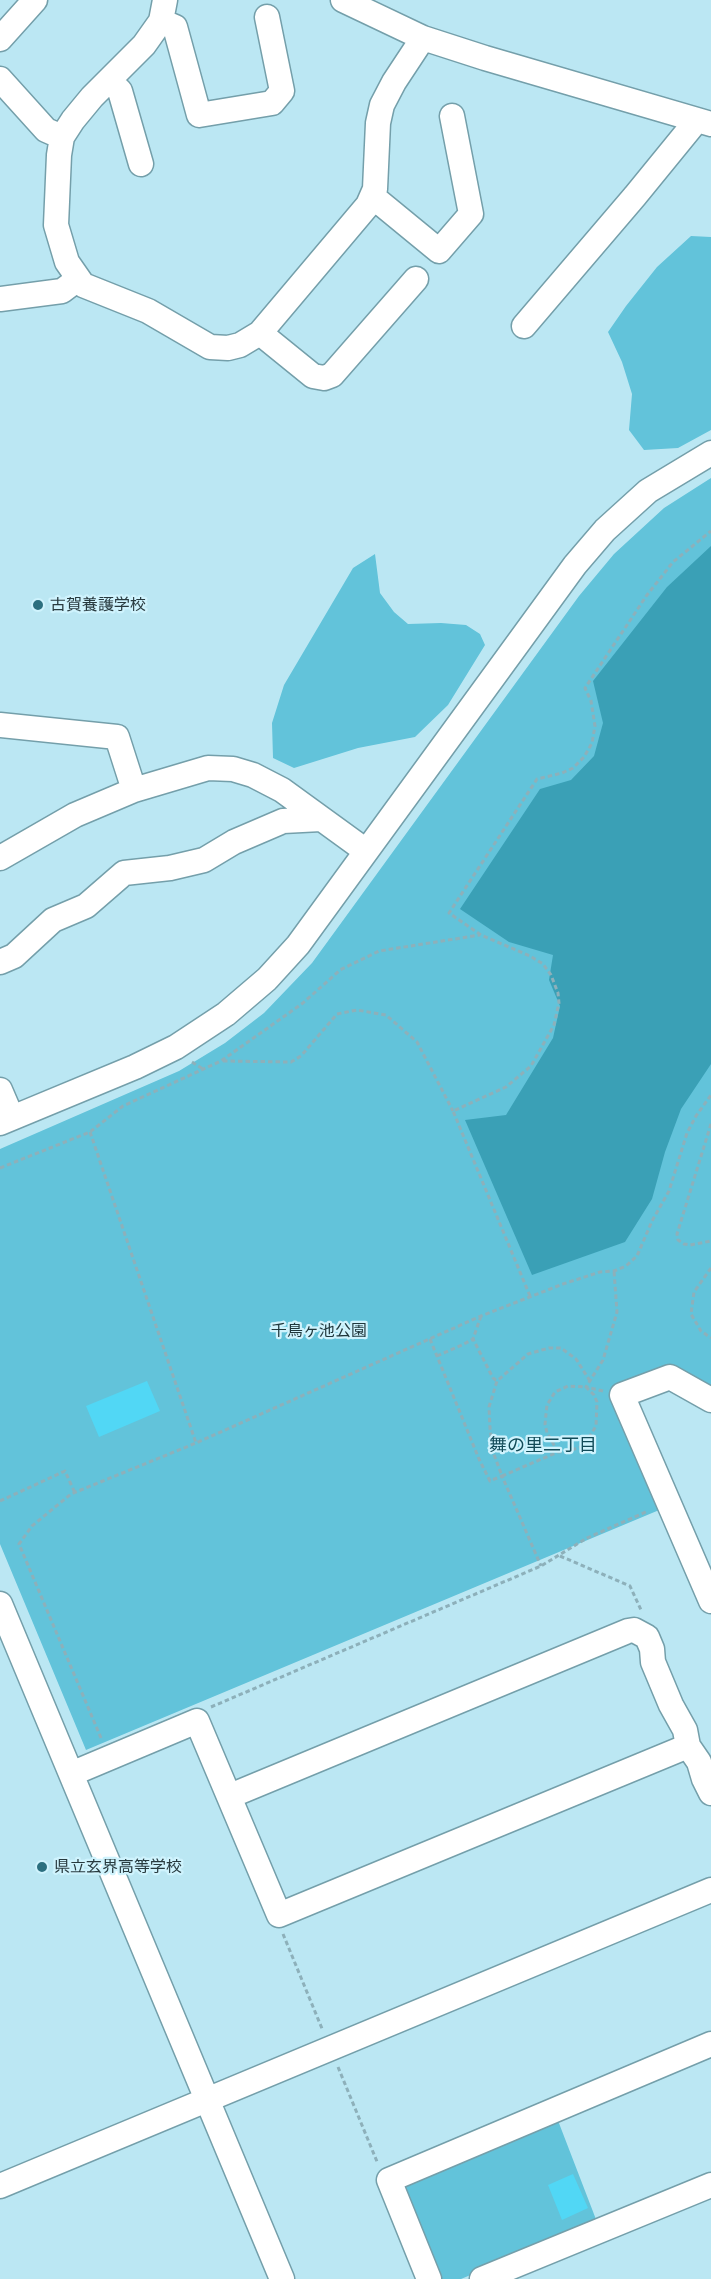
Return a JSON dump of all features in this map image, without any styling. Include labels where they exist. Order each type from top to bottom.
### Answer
[{"type":"street","points":[[0,39],[35,0]]},
{"type":"street","points":[[343,0],[423,38],[704,122],[636,196],[524,326]]},
{"type":"street","points":[[267,17],[282,91],[272,102],[199,115],[175,27],[163,10],[144,45],[73,120],[63,137],[59,155],[57,225],[67,262],[82,285],[148,311],[210,347],[228,348],[240,345],[260,333],[368,205],[375,189],[378,123],[382,105],[423,38]]},
{"type":"street","points":[[0,80],[46,130],[63,137]]},
{"type":"street","points":[[109,80],[120,92],[141,164]]},
{"type":"street","points":[[372,196],[439,251],[471,214],[452,116]]},
{"type":"street","points":[[0,299],[62,291],[78,279]]},
{"type":"street","points":[[260,333],[313,376],[324,378],[332,375],[416,279]]},
{"type":"street","points":[[0,1090],[6,1121],[135,1067],[176,1047],[226,1014],[267,979],[298,945],[569,573],[605,530],[648,491],[694,461],[711,453]]},
{"type":"street","points":[[0,725],[117,736],[134,790]]},
{"type":"street","points":[[1,854],[75,815],[134,790],[208,768],[233,769],[253,775],[282,790],[366,851]]},
{"type":"street","points":[[0,962],[14,956],[53,920],[86,906],[124,873],[170,868],[204,860],[234,842],[282,821],[321,819]]},
{"type":"street","points":[[711,1400],[670,1377],[622,1395],[711,1601]]},
{"type":"street","points":[[0,1604],[282,2279]]},
{"type":"street","points":[[230,1796],[628,1631],[642,1632],[648,1637],[653,1662],[671,1705],[685,1730],[688,1746],[699,1762],[711,1793]]},
{"type":"street","points":[[70,1774],[197,1721],[279,1915],[688,1746]]},
{"type":"street","points":[[0,2186],[711,1890]]},
{"type":"street","points":[[429,2279],[389,2180],[711,2044]]},
{"type":"street","points":[[482,2279],[711,2185]]},
{"type":"path","points":[[453,1111],[497,1092],[524,1073],[540,1052],[557,1015],[558,993],[551,975],[543,964],[481,935],[449,913],[537,779],[573,768],[584,757],[592,743],[596,726],[591,700],[585,688],[647,595],[673,562],[711,531]]},
{"type":"path","points":[[0,1168],[90,1132],[123,1107],[221,1061],[285,1017],[340,970],[379,951],[481,935]]},
{"type":"path","points":[[221,1061],[291,1062],[301,1056],[337,1014],[357,1010],[386,1015],[417,1042],[453,1111],[530,1296]]},
{"type":"path","points":[[709,1097],[711,1104]]},
{"type":"path","points":[[110,1758],[19,1544],[32,1526],[75,1493],[196,1443],[429,1338],[530,1296],[600,1272],[614,1271],[626,1266],[637,1256],[652,1221],[669,1191],[687,1133],[709,1097]]},
{"type":"path","points":[[711,1124],[677,1234],[678,1240],[684,1244],[711,1241]]},
{"type":"path","points":[[90,1132],[196,1443]]},
{"type":"path","points":[[711,1268],[694,1292],[691,1314],[701,1330],[711,1338]]},
{"type":"path","points":[[586,1387],[603,1360],[617,1312],[614,1271]]},
{"type":"path","points":[[437,1356],[462,1346],[472,1339],[481,1316]]},
{"type":"path","points":[[429,1338],[490,1480],[558,1452],[584,1446],[593,1433],[597,1419],[597,1402],[586,1387],[573,1385],[560,1389],[555,1392],[547,1405],[545,1424],[547,1433],[558,1452]]},
{"type":"path","points":[[472,1339],[496,1381]]},
{"type":"path","points":[[541,1566],[494,1452],[489,1407],[496,1381],[528,1354],[549,1348],[561,1348],[569,1353],[576,1359],[590,1381]]},
{"type":"path","points":[[0,1501],[65,1471],[75,1493]]},
{"type":"path","points":[[197,1721],[210,1708],[541,1566],[587,1538],[669,1501]]},
{"type":"path","points":[[560,1556],[630,1586],[644,1617],[642,1632]]},
{"type":"path","points":[[279,1915],[279,1925],[330,2048],[382,2173],[389,2180]]},
{"type":"green space","points":[[691,236],[711,237],[711,430],[678,448],[644,450],[629,430],[632,394],[622,362],[608,332],[657,267]]},
{"type":"green space","name":"千鳥ヶ池公園","points":[[711,478],[711,1392],[669,1368],[612,1389],[664,1508],[86,1750],[0,1544],[0,1149],[179,1071],[225,1043],[264,1013],[312,963],[579,596],[614,554],[664,508]]},
{"type":"green space","points":[[375,554],[380,593],[394,612],[408,624],[466,625],[480,634],[485,645],[448,705],[415,737],[358,748],[294,768],[273,758],[272,723],[284,685],[353,568]]},
{"type":"green space","points":[[557,2118],[597,2222],[461,2279],[439,2279],[401,2189],[405,2181]]},
{"type":"shaded area","points":[[711,546],[711,1064],[681,1109],[665,1152],[652,1199],[625,1242],[532,1275],[465,1120],[506,1115],[553,1038],[560,1006],[549,980],[553,955],[509,942],[460,909],[540,789],[571,780],[594,756],[603,723],[593,681],[667,587]]},
{"type":"building","points":[[147,1381],[160,1411],[99,1437],[86,1406]]},
{"type":"building","points":[[573,2174],[588,2208],[562,2220],[548,2185]]},
{"type":"place","name":"古賀養護学校","points":[[38,605]]},
{"type":"place","name":"県立玄界高等学校","points":[[42,1867]]},
{"type":"district","name":"舞の里二丁目","points":[[543,1446]]}]
